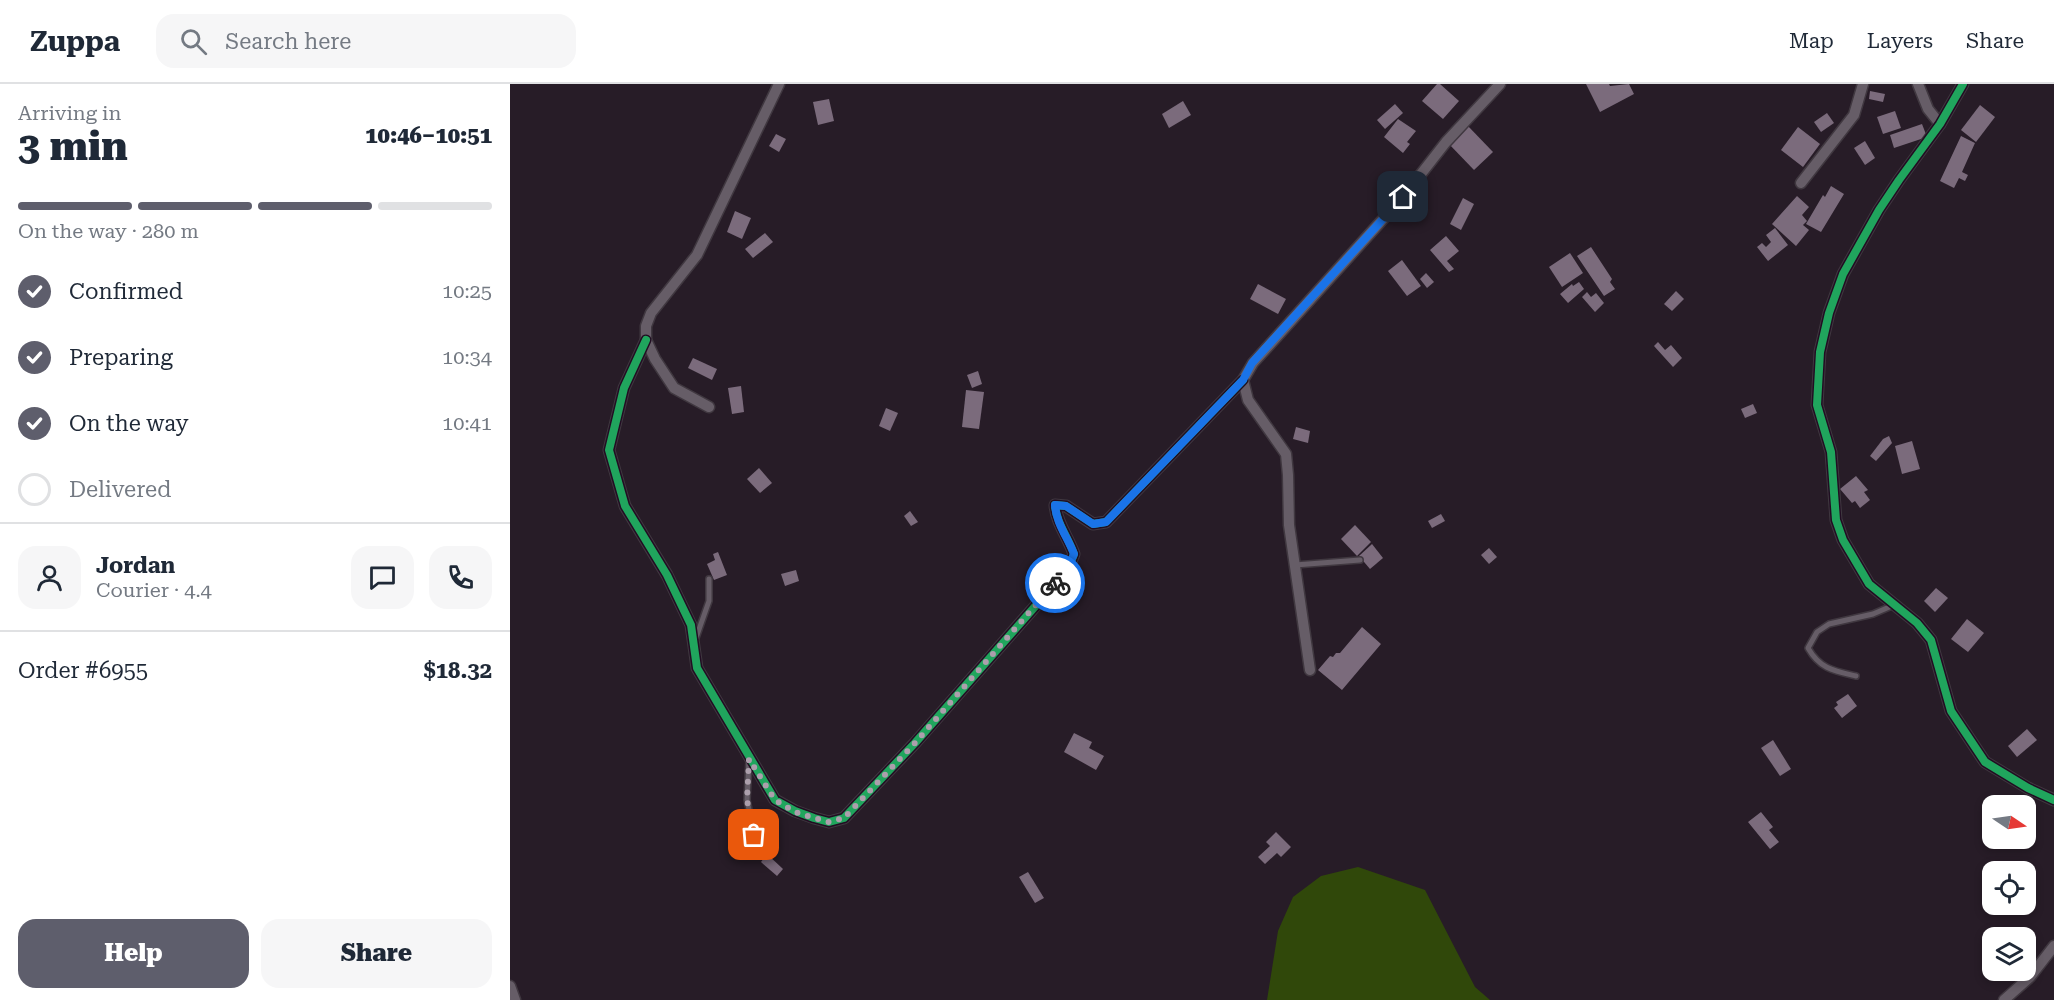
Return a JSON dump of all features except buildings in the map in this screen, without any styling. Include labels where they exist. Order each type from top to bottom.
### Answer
[{"type":"street","points":[[709,406],[674,388],[654,359],[646,340],[646,326],[651,313],[697,255],[779,84]]},
{"type":"street","points":[[646,340],[624,388],[609,450],[625,506],[683,605],[691,625],[697,668],[775,800],[795,812],[829,822],[844,818],[915,743],[1068,568],[1074,554],[1068,537],[1056,517],[1055,505],[1066,506],[1093,524],[1106,522],[1243,380],[1252,363],[1403,197],[1446,142],[1500,84]]},
{"type":"street","points":[[1801,183],[1854,115],[1863,84]]},
{"type":"street","points":[[1918,84],[1928,108],[1940,124]]},
{"type":"street","points":[[1963,84],[1940,124],[1892,189],[1843,274],[1829,313],[1817,370],[1817,405],[1831,452],[1836,520],[1843,540],[1869,584],[1917,622],[1931,640],[1951,711],[1985,762],[2028,788],[2054,800]]},
{"type":"street","points":[[1243,380],[1248,400],[1286,454],[1289,525],[1310,670]]},
{"type":"street","points":[[2004,1000],[2030,977],[2054,946]]},
{"type":"street","points":[[510,986],[515,1000]]},
{"type":"lane","points":[[1294,565],[1360,560]]},
{"type":"lane","points":[[694,642],[709,601],[709,579]]},
{"type":"lane","points":[[1856,676],[1832,671],[1815,660],[1808,648],[1817,632],[1829,624],[1873,614],[1894,605]]},
{"type":"lane","points":[[749,759],[747,800],[758,853]]},
{"type":"green space","points":[[1358,867],[1425,890],[1475,987],[1490,1000],[1267,1000],[1278,931],[1293,897],[1321,876]]},
{"type":"cycle path","points":[[1963,84],[1940,124],[1879,210],[1843,274],[1829,313],[1820,352],[1817,405],[1831,452],[1836,520],[1843,540],[1869,584],[1917,623],[1931,640],[1951,711],[1985,762],[2028,788],[2054,800]]},
{"type":"cycle path","points":[[646,340],[624,388],[609,450],[625,506],[667,575],[691,625],[697,668],[775,800],[795,811],[829,822],[844,818],[915,743],[1068,569],[1074,554],[1060,523],[1055,505],[1066,506],[1093,524],[1106,522],[1243,380]]},
{"type":"way so far","points":[[754,835],[747,800],[749,759],[775,800],[795,812],[829,822],[836,822],[844,818],[915,743],[1055,583]]},
{"type":"route","points":[[1055,583],[1068,568],[1074,554],[1068,537],[1056,517],[1055,505],[1066,506],[1093,524],[1106,522],[1243,380],[1252,363],[1403,197]]}]
